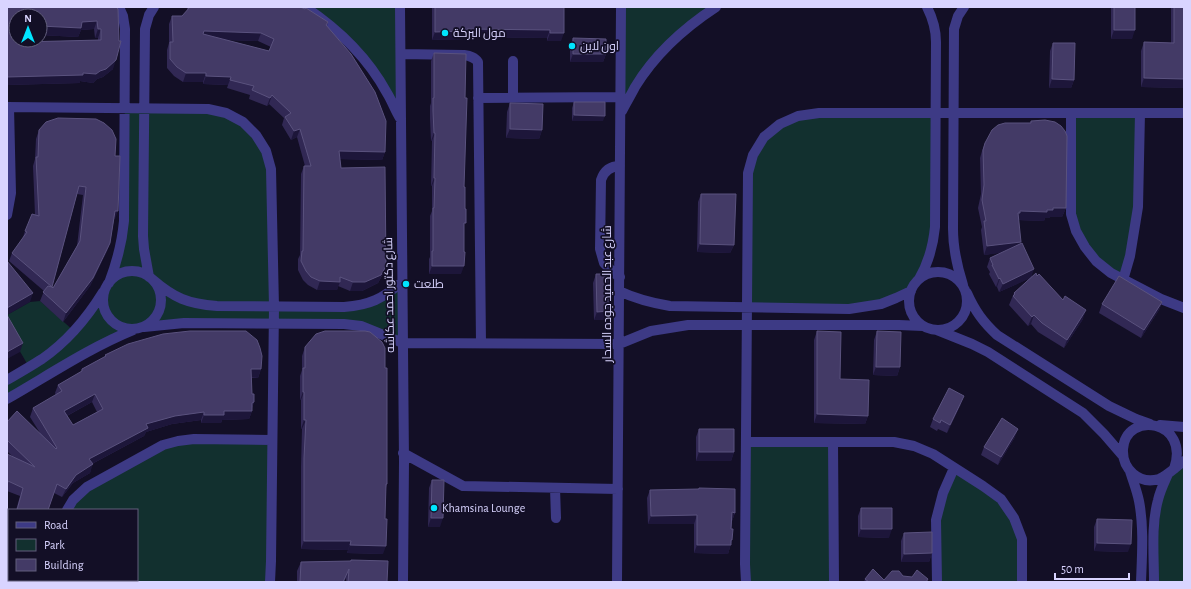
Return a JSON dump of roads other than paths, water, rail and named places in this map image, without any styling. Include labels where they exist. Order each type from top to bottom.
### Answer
[{"type":"street","points":[[119,7],[123,16],[125,29],[124,221],[119,252],[106,286],[103,302],[106,314],[109,318],[113,323],[123,328],[140,328],[164,324],[184,323],[344,324],[361,326],[403,343],[619,344],[651,331],[688,325],[923,326],[937,330],[988,352],[1083,413],[1123,456]]},
{"type":"street","points":[[7,399],[69,363],[81,354],[104,342],[152,322],[158,314],[161,305],[161,296],[158,286],[151,278],[144,249],[143,236],[145,29],[149,15],[154,7]]},
{"type":"street","points":[[305,7],[347,40],[368,65],[387,92],[401,121]]},
{"type":"street","name":"شارع دكتور احمد عكاشه","points":[[400,7],[404,452],[403,582]]},
{"type":"street","name":"شارع عبد الحميد جوده السحار","points":[[617,582],[622,7]]},
{"type":"street","points":[[621,113],[636,86],[654,60],[676,38],[716,7]]},
{"type":"street","points":[[923,326],[911,311],[909,301],[911,291],[926,267],[931,254],[936,228],[936,30],[927,7]]},
{"type":"street","points":[[937,330],[946,329],[961,319],[966,311],[968,302],[955,257],[953,243],[954,29],[958,16],[964,7]]},
{"type":"street","points":[[401,54],[464,55],[475,58],[478,62],[481,343]]},
{"type":"street","points":[[513,62],[513,98]]},
{"type":"street","points":[[478,98],[621,97]]},
{"type":"street","points":[[7,215],[11,193],[8,107],[208,109],[226,114],[243,122],[256,135],[266,151],[272,169],[274,307],[272,561],[270,582]]},
{"type":"street","points":[[746,582],[746,325],[748,173],[753,155],[764,137],[780,124],[798,116],[819,113],[1184,113]]},
{"type":"street","points":[[1071,113],[1071,214],[1076,231],[1085,247],[1096,261],[1111,273],[1161,299],[1184,308]]},
{"type":"street","points":[[1123,280],[1132,244],[1138,207],[1140,113]]},
{"type":"street","points":[[620,166],[608,169],[604,172],[601,180],[600,249],[604,263],[620,277]]},
{"type":"street","points":[[7,380],[42,359],[66,339],[87,316],[106,286],[117,275],[128,272],[139,272],[151,278],[166,291],[182,300],[199,305],[217,306],[360,306],[376,301],[402,282]]},
{"type":"street","points":[[919,279],[930,273],[942,272],[954,276],[965,289],[977,314],[997,335],[1109,406],[1136,419],[1168,430],[1175,438],[1178,448],[1178,459],[1160,493],[1155,514],[1154,582]]},
{"type":"street","points":[[619,291],[653,303],[670,306],[849,309],[881,304],[911,291]]},
{"type":"street","points":[[1184,427],[1154,425],[1139,427],[1129,434],[1124,444],[1123,456],[1125,464],[1130,471],[1138,478],[1149,480],[1159,479],[1184,461]]},
{"type":"street","points":[[68,509],[73,500],[87,487],[163,445],[194,439],[272,440]]},
{"type":"street","points":[[746,442],[894,442],[933,454],[1001,499],[1014,518],[1022,539],[1022,582]]},
{"type":"street","points":[[833,442],[834,582]]},
{"type":"street","points":[[404,452],[463,486],[618,489]]},
{"type":"street","points":[[937,582],[936,520],[943,493],[954,468]]},
{"type":"street","points":[[1130,471],[1141,512],[1141,582]]},
{"type":"street","points":[[555,488],[556,518]]},
{"type":"place","name":"مول البركة","points":[[445,33]]},
{"type":"place","name":"اون لاين","points":[[572,46]]},
{"type":"place","name":"طلعت","points":[[406,284]]},
{"type":"place","name":"Khamsina Lounge","points":[[434,508]]}]
